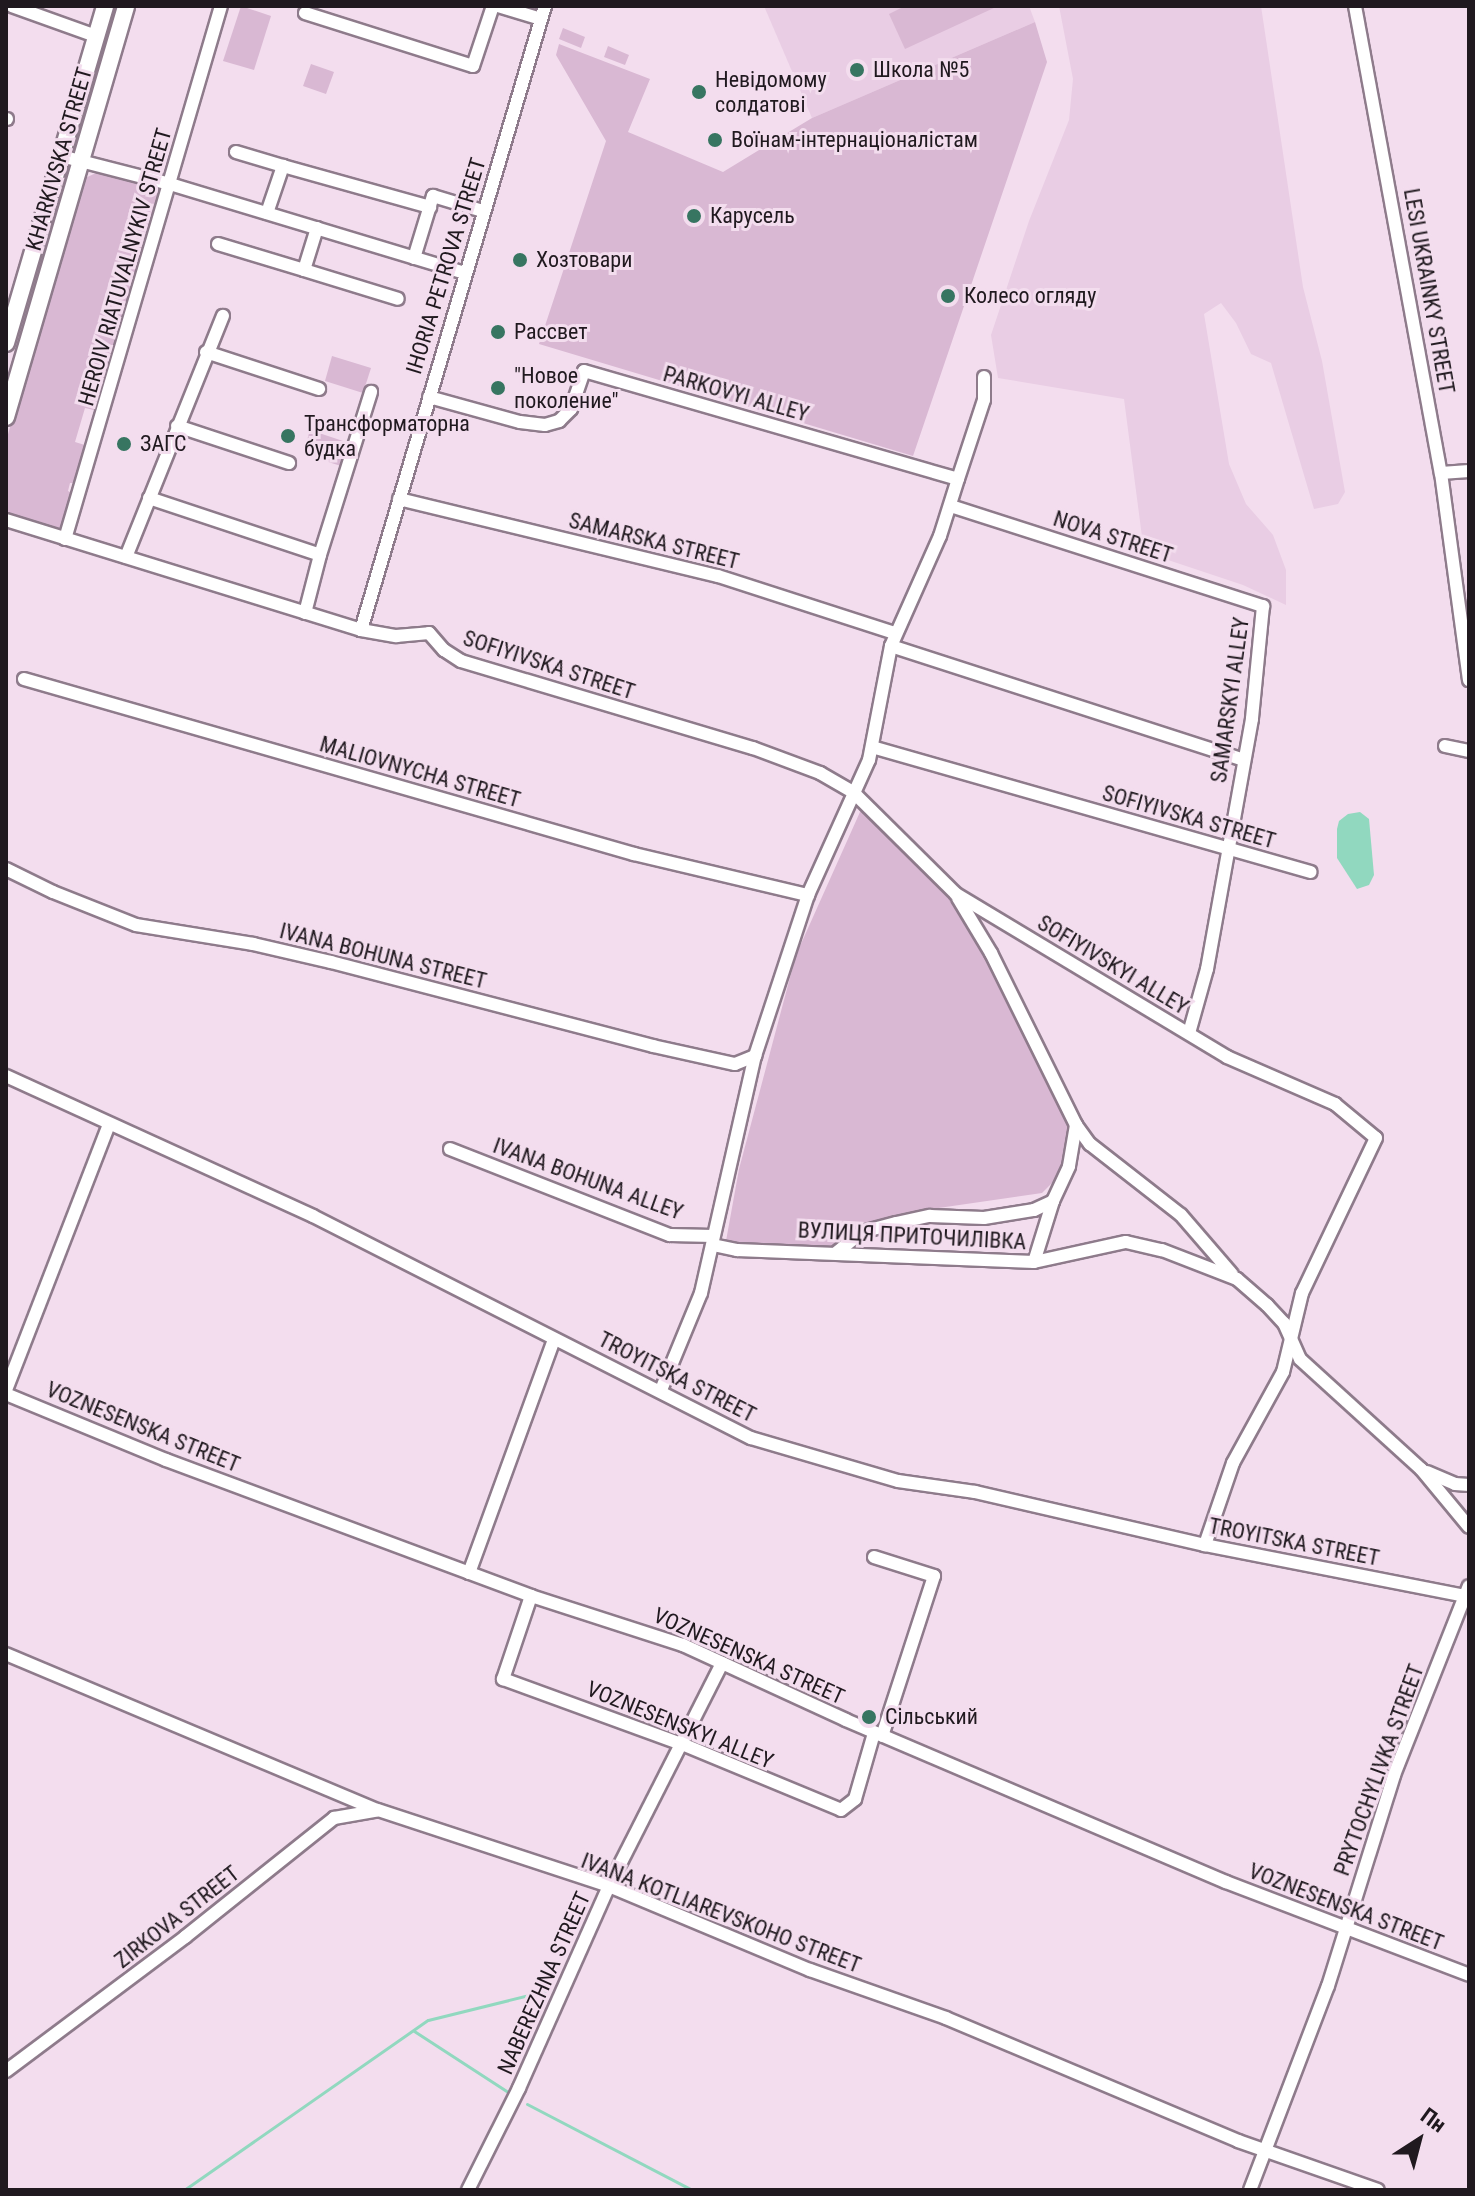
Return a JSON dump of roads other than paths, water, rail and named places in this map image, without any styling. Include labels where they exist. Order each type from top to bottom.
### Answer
[{"type":"street","points":[[12,6],[116,41]]},
{"type":"street","name":"KHARKIVSKA STREET","points":[[6,340],[105,6]]},
{"type":"street","name":"KHARKIVSKA STREET","points":[[6,417],[126,6]]},
{"type":"street","name":"HEROIV RIATUVALNYKIV STREET","points":[[65,539],[221,6]]},
{"type":"street","points":[[305,13],[473,66],[496,6],[543,13]]},
{"type":"street","name":"LESI UKRAINKY STREET","points":[[1355,6],[1441,473],[1469,680]]},
{"type":"street","name":"IHORIA PETROVA STREET","points":[[361,630],[543,13]]},
{"type":"street","points":[[236,152],[430,207]]},
{"type":"street","points":[[61,156],[170,184],[465,273]]},
{"type":"street","points":[[267,213],[283,166]]},
{"type":"street","points":[[414,258],[433,196],[483,211]]},
{"type":"street","points":[[304,270],[317,228]]},
{"type":"street","points":[[218,244],[398,299]]},
{"type":"street","points":[[126,557],[223,316]]},
{"type":"street","points":[[206,352],[319,389]]},
{"type":"street","name":"PARKOVYI ALLEY","points":[[429,397],[520,422],[545,425],[559,421],[571,409],[584,371],[958,479]]},
{"type":"street","points":[[661,1390],[701,1293],[755,1056],[808,895],[872,747],[893,640],[951,506],[984,400],[984,377]]},
{"type":"street","points":[[305,613],[371,392]]},
{"type":"street","points":[[177,426],[289,463]]},
{"type":"street","points":[[1441,473],[1469,471]]},
{"type":"street","points":[[149,498],[320,555]]},
{"type":"street","name":"SAMARSKA STREET","points":[[399,499],[718,576],[893,640],[1244,760]]},
{"type":"street","name":"NOVA STREET","points":[[951,506],[1263,606]]},
{"type":"street","name":"SOFIYIVSKA STREET","points":[[6,520],[361,630],[396,636],[429,633],[444,650],[461,661],[753,748],[820,773],[853,792]]},
{"type":"street","name":"SAMARSKYI ALLEY","points":[[1189,1033],[1207,969],[1244,760],[1263,606]]},
{"type":"street","name":"MALIOVNYCHA STREET","points":[[24,679],[634,854],[808,895]]},
{"type":"street","points":[[1445,746],[1469,751]]},
{"type":"street","name":"SOFIYIVSKA STREET","points":[[872,747],[1311,872]]},
{"type":"street","name":"SOFIYIVSKYI ALLEY","points":[[853,792],[956,894],[1227,1057],[1327,1100],[1376,1138],[1302,1293],[1294,1318],[1292,1342]]},
{"type":"street","name":"IVANA BOHUNA STREET","points":[[6,869],[136,925],[253,944],[331,962],[653,1046],[735,1064],[755,1056]]},
{"type":"street","points":[[956,894],[991,953],[1076,1125],[1090,1144],[1181,1215],[1237,1279]]},
{"type":"street","name":"TROYITSKA STREET","points":[[6,1076],[313,1216],[554,1340],[661,1390],[713,1422],[751,1438],[898,1481],[975,1492],[1205,1545],[1468,1593]]},
{"type":"street","points":[[6,1392],[109,1124]]},
{"type":"street","points":[[1034,1262],[1053,1201],[1069,1166],[1076,1125]]},
{"type":"street","name":"IVANA BOHUNA ALLEY","points":[[450,1149],[670,1235],[713,1240]]},
{"type":"street","points":[[836,1253],[862,1232],[896,1223],[930,1216],[1010,1215],[1034,1210],[1053,1201]]},
{"type":"street","name":"ВУЛИЦЯ ПРИТОЧИЛІВКА","points":[[713,1240],[737,1250],[1034,1262],[1134,1242],[1237,1279],[1280,1318],[1310,1370],[1421,1469],[1469,1527]]},
{"type":"street","points":[[469,1573],[554,1340]]},
{"type":"street","points":[[1205,1545],[1233,1463],[1277,1385],[1292,1342]]},
{"type":"street","name":"VOZNESENSKA STREET","points":[[6,1392],[166,1460],[531,1596],[660,1636],[878,1734],[1226,1882],[1469,1975]]},
{"type":"street","points":[[1421,1469],[1442,1480],[1469,1485]]},
{"type":"street","points":[[874,1557],[934,1576],[878,1734]]},
{"type":"street","name":"PRYTOCHYLIVKA STREET","points":[[1250,2190],[1328,1986],[1394,1775],[1468,1593]]},
{"type":"street","name":"VOZNESENSKYI ALLEY","points":[[531,1596],[503,1679],[682,1744],[841,1810],[855,1799],[878,1734]]},
{"type":"street","name":"IVANA KOTLIAREVSKOHO STREET","points":[[6,1654],[378,1810],[609,1886],[810,1970],[946,2018],[1264,2150],[1378,2190]]},
{"type":"street","name":"NABEREZHNA STREET","points":[[468,2190],[519,2088],[609,1886],[722,1663]]},
{"type":"street","points":[[334,1818],[338,1793]]},
{"type":"street","name":"ZIRKOVA STREET","points":[[6,2071],[185,1937],[334,1818],[378,1810]]},
{"type":"waterway","points":[[184,2190],[428,2020],[549,1990]]},
{"type":"waterway","points":[[414,2031],[508,2092]]},
{"type":"waterway","points":[[527,2104],[692,2190]]},
{"type":"place","name":"Школа №5","points":[[857,70]]},
{"type":"place","name":"Невідомому солдатові","points":[[699,92]]},
{"type":"place","name":"Воїнам-інтернаціоналістам","points":[[715,140]]},
{"type":"place","name":"Карусель","points":[[694,216]]},
{"type":"place","name":"Хозтовари","points":[[520,260]]},
{"type":"place","name":"Колесо огляду","points":[[948,296]]},
{"type":"place","name":"Рассвет","points":[[498,332]]},
{"type":"place","name":"\"Новое поколение\"","points":[[498,388]]},
{"type":"place","name":"Трансформаторна будка","points":[[288,436]]},
{"type":"place","name":"ЗАГС","points":[[124,444]]},
{"type":"place","name":"Сільський","points":[[869,1717]]}]
